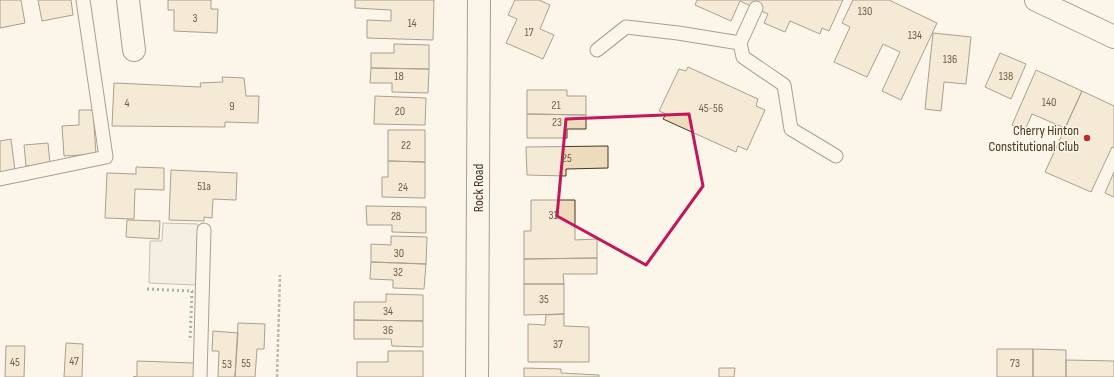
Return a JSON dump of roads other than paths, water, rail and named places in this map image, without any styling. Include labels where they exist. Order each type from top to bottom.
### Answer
[{"type":"street","points":[[128,0],[134,50]]},
{"type":"street","name":"Rock Road","points":[[477,377],[479,0]]},
{"type":"street","points":[[1036,0],[1114,37]]},
{"type":"lane","points":[[0,179],[106,157],[83,0]]},
{"type":"lane","points":[[756,8],[740,43],[743,57],[784,86],[791,129],[836,156]]},
{"type":"lane","points":[[597,50],[626,27],[678,33],[740,43]]},
{"type":"lane","points":[[200,377],[204,230]]},
{"type":"place","name":"Cherry Hinton Constitutional Club","points":[[1087,138]]}]
